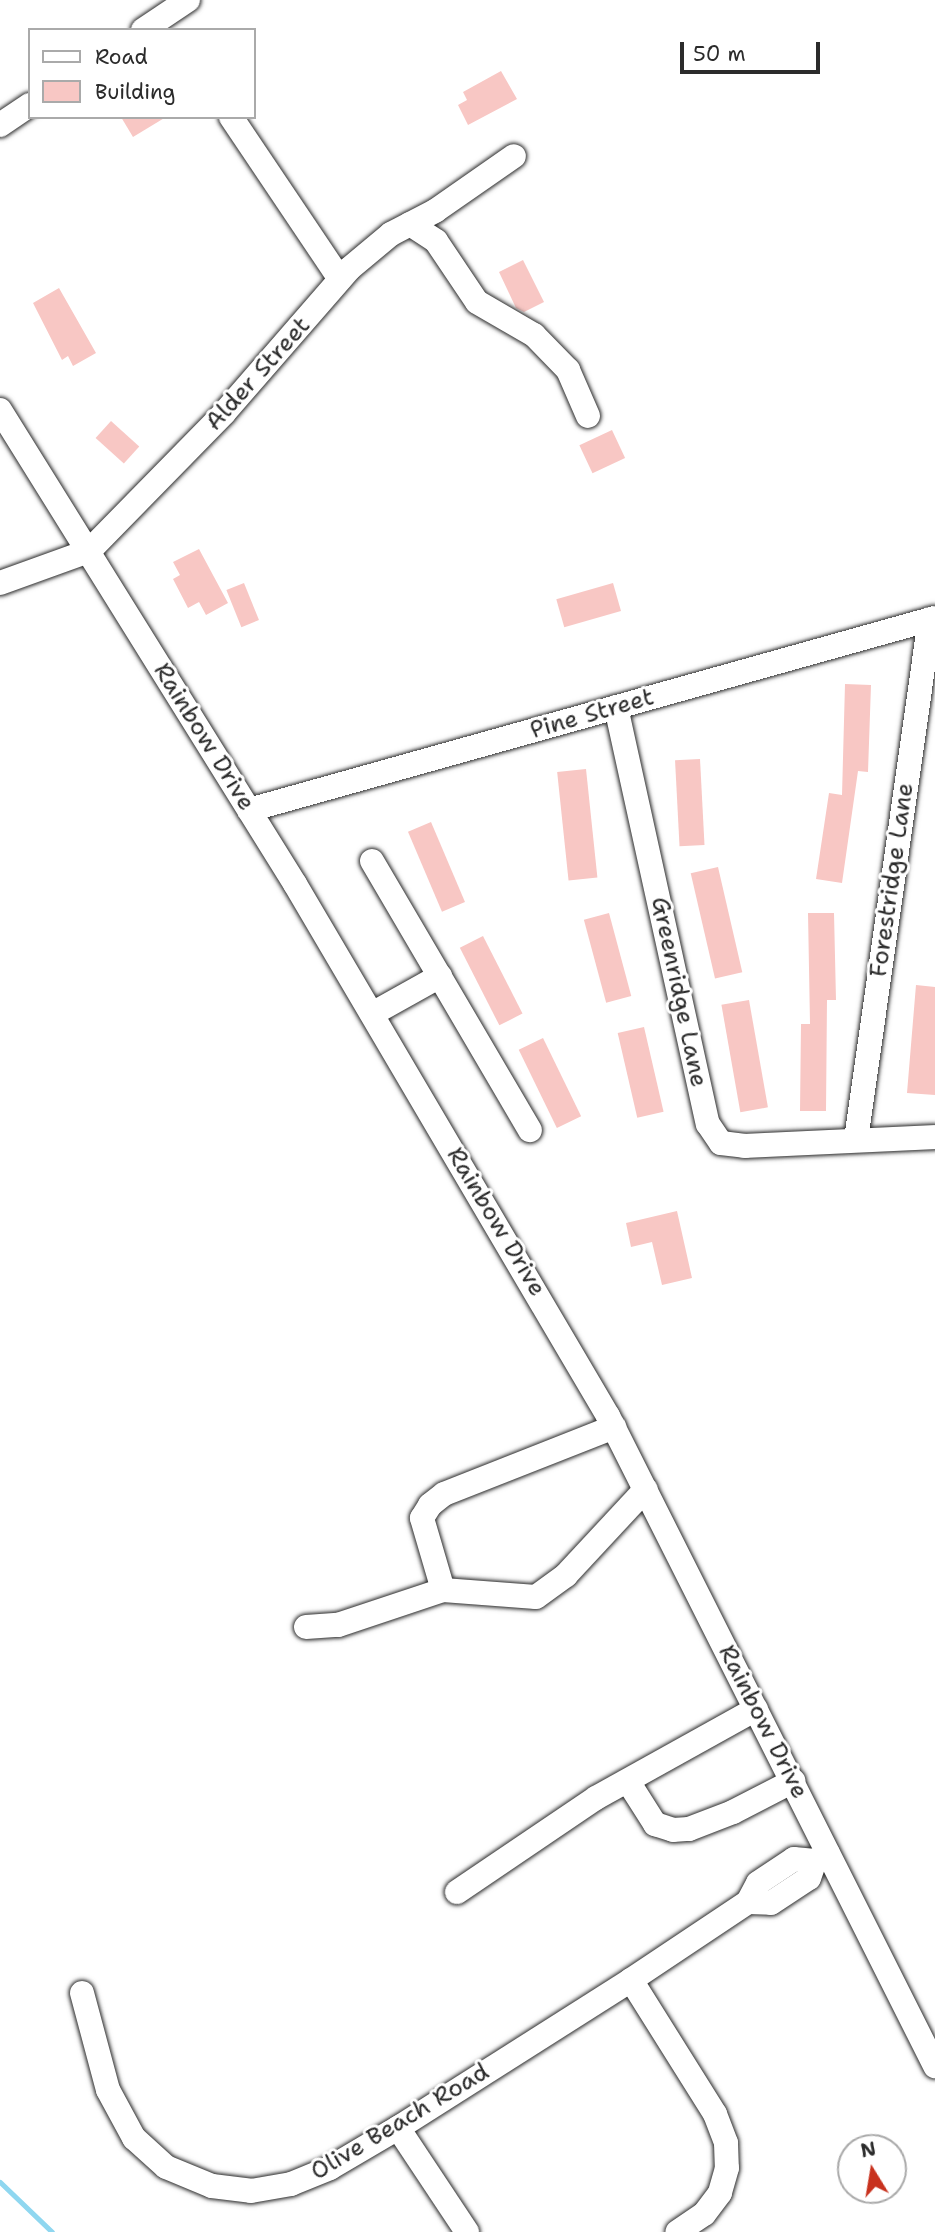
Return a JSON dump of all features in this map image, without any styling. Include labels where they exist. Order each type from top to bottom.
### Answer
[{"type":"street","points":[[146,28],[188,0]]},
{"type":"street","points":[[0,125],[28,106]]},
{"type":"street","points":[[233,119],[340,279]]},
{"type":"street","name":"Alder Street","points":[[0,583],[89,551],[224,413],[340,279],[391,234],[514,156]]},
{"type":"street","points":[[410,224],[436,242],[477,302],[534,335],[568,370],[588,415]]},
{"type":"street","name":"Rainbow Drive","points":[[0,410],[373,1014],[614,1427],[793,1782],[822,1857],[935,2066]]},
{"type":"street","name":"Pine Street","points":[[249,810],[932,619]]},
{"type":"street","name":"Forestridge Lane","points":[[856,1140],[929,664],[932,619]]},
{"type":"street","name":"Greenridge Lane","points":[[616,707],[708,1124],[721,1143],[745,1146],[935,1137]]},
{"type":"street","points":[[372,861],[530,1130]]},
{"type":"street","points":[[373,1014],[440,976]]},
{"type":"street","points":[[443,1590],[422,1518],[430,1505],[444,1494],[614,1427]]},
{"type":"street","points":[[306,1627],[338,1625],[443,1590],[536,1597],[566,1575],[646,1489]]},
{"type":"street","points":[[457,1892],[596,1798],[629,1783],[757,1709]]},
{"type":"street","points":[[629,1783],[655,1824],[673,1830],[689,1829],[733,1812],[793,1782]]},
{"type":"street","name":"Olive Beach Road","points":[[82,1993],[108,2090],[134,2138],[166,2167],[212,2186],[251,2191],[291,2184],[330,2168],[398,2128],[748,1902],[771,1903],[809,1878],[822,1857]]},
{"type":"street","points":[[631,1980],[715,2114],[726,2143],[727,2168],[720,2193],[704,2214],[677,2232]]},
{"type":"street","points":[[398,2128],[467,2232]]},
{"type":"building","points":[[501,71],[517,99],[468,125],[458,105],[467,100],[463,92]]},
{"type":"building","points":[[122,119],[163,119],[133,137]]},
{"type":"building","points":[[523,260],[544,302],[524,312],[516,308],[499,272]]},
{"type":"building","points":[[59,288],[96,353],[73,366],[68,356],[62,360],[33,303]]},
{"type":"building","points":[[111,421],[139,446],[124,464],[96,438]]},
{"type":"building","points":[[612,430],[625,458],[592,473],[579,445]]},
{"type":"building","points":[[199,549],[228,603],[206,615],[199,602],[188,608],[173,579],[180,575],[173,562]]},
{"type":"building","points":[[244,583],[259,620],[241,627],[226,590]]},
{"type":"building","points":[[613,583],[621,611],[564,627],[556,599]]},
{"type":"building","points":[[845,684],[871,685],[868,772],[858,771],[842,883],[816,879],[829,793],[842,795]]},
{"type":"building","points":[[700,759],[705,845],[680,846],[675,760]]},
{"type":"building","points":[[586,769],[597,877],[569,880],[557,772]]},
{"type":"building","points":[[431,822],[465,902],[442,912],[408,832]]},
{"type":"building","points":[[718,867],[742,972],[715,979],[691,873]]},
{"type":"building","points":[[609,913],[631,996],[606,1003],[584,920]]},
{"type":"building","points":[[808,913],[834,913],[836,1000],[827,1000],[826,1111],[800,1111],[801,1024],[810,1024]]},
{"type":"building","points":[[483,936],[522,1014],[499,1025],[460,948]]},
{"type":"building","points":[[916,985],[935,987],[935,1095],[907,1093]]},
{"type":"building","points":[[749,1000],[768,1107],[740,1112],[721,1005]]},
{"type":"building","points":[[644,1027],[664,1112],[637,1118],[618,1033]]},
{"type":"building","points":[[543,1038],[581,1116],[557,1128],[519,1050]]},
{"type":"building","points":[[677,1211],[692,1278],[662,1285],[652,1242],[631,1247],[626,1223]]},
{"type":"waterway","points":[[0,2182],[52,2232]]}]
